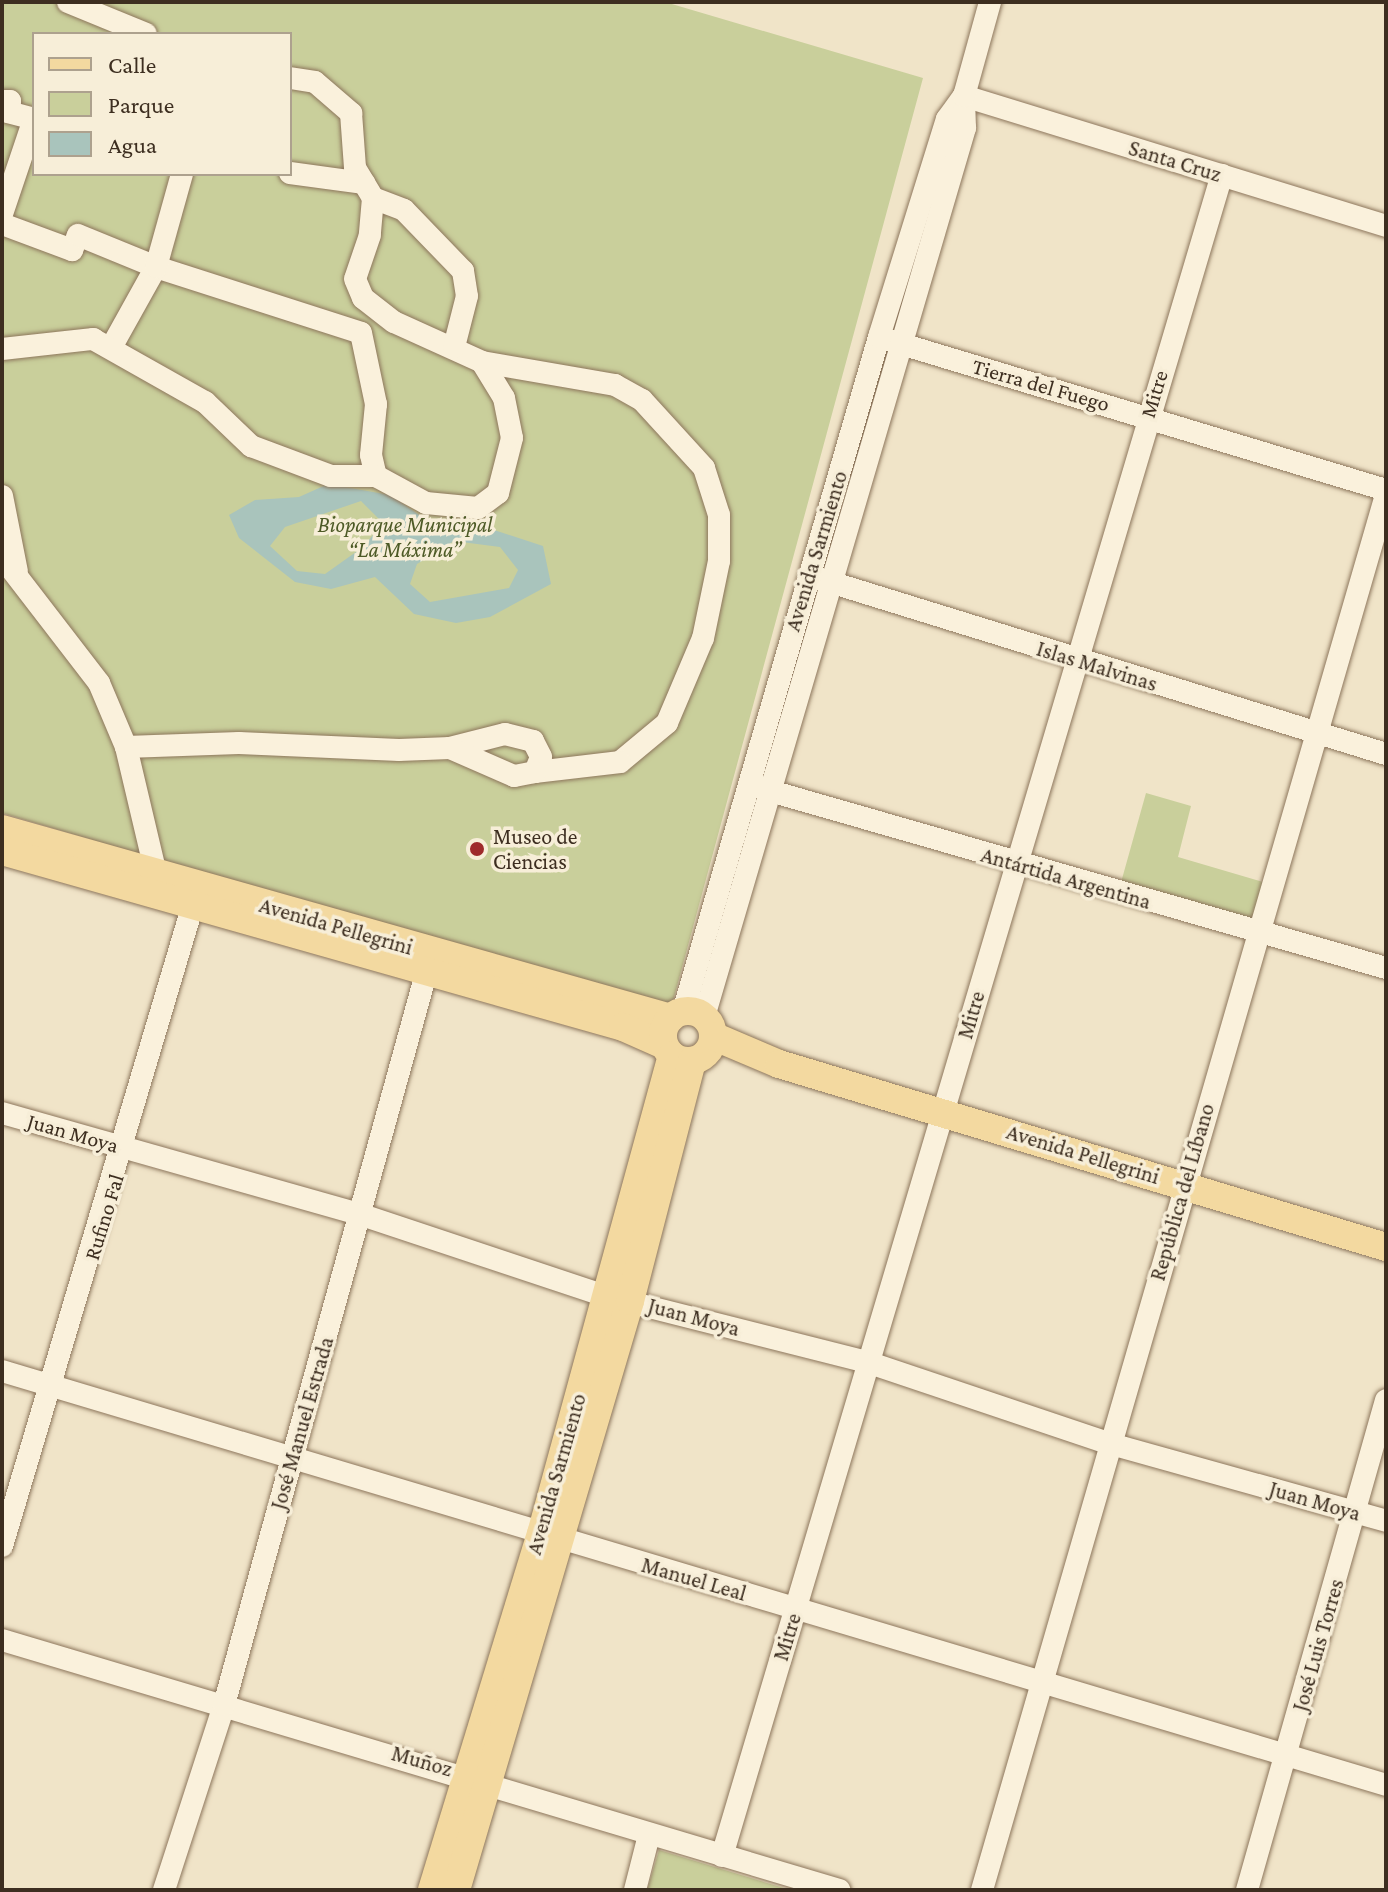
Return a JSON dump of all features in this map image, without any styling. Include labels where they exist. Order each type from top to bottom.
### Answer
[{"type":"main road","name":"Avenida Pellegrini","points":[[2,829],[156,874],[196,896]]},
{"type":"main road","name":"Avenida Pellegrini","points":[[2,851],[196,896],[428,964],[623,1027],[688,1038],[779,1064],[1183,1183],[1386,1247]]},
{"type":"main road","name":"Avenida Sarmiento","points":[[432,1890],[474,1776],[550,1537],[688,1038]]},
{"type":"main road","name":"Avenida Sarmiento","points":[[456,1890],[474,1776]]},
{"type":"street","points":[[68,2],[113,26],[138,32]]},
{"type":"street","name":"Avenida Sarmiento","points":[[688,1038],[757,787],[889,340],[947,119],[964,96],[990,2]]},
{"type":"street","points":[[294,81],[315,82],[351,113],[355,168],[369,190],[370,235],[355,279],[363,298],[394,322],[482,362],[577,375],[642,400],[704,468],[719,515],[719,561],[703,638],[667,723],[620,762],[514,776],[493,770],[450,748]]},
{"type":"street","name":"Santa Cruz","points":[[964,96],[1386,226]]},
{"type":"street","points":[[2,101],[10,101],[8,112],[32,118]]},
{"type":"street","points":[[2,214],[32,125]]},
{"type":"street","points":[[292,173],[369,190],[404,210],[463,271],[467,296],[454,347]]},
{"type":"street","name":"Mitre","points":[[722,1856],[1147,416],[1222,175]]},
{"type":"street","points":[[112,346],[156,267],[181,176]]},
{"type":"street","points":[[2,224],[72,250],[78,235],[156,267],[361,333],[376,404],[371,455],[376,476]]},
{"type":"street","points":[[2,349],[74,339],[112,346],[223,415],[251,446],[331,476],[376,476],[426,503],[478,508],[498,493],[512,438],[504,398],[482,362]]},
{"type":"street","name":"Tierra del Fuego","points":[[889,340],[1147,416],[1386,493]]},
{"type":"street","name":"República del Líbano","points":[[982,1890],[1183,1183],[1386,493]]},
{"type":"street","points":[[2,496],[10,565],[99,683],[126,747],[156,874]]},
{"type":"street","name":"Islas Malvinas","points":[[819,579],[1316,735],[1386,754]]},
{"type":"street","points":[[126,747],[450,748],[505,734],[533,741],[541,757],[535,772]]},
{"type":"street","name":"Antártida Argentina","points":[[757,787],[1014,864],[1386,968]]},
{"type":"street","name":"Rufino Fal","points":[[2,1546],[125,1147],[196,896]]},
{"type":"street","name":"José Manuel Estrada","points":[[164,1890],[224,1705],[290,1459],[362,1215],[428,964]]},
{"type":"street","name":"Juan Moya","points":[[2,1113],[362,1215],[618,1298],[870,1363],[1111,1444],[1386,1521]]},
{"type":"street","name":"Manuel Leal","points":[[2,1371],[1386,1785]]},
{"type":"street","name":"José Luis Torres","points":[[1247,1890],[1386,1400]]},
{"type":"street","name":"Muñoz","points":[[2,1640],[474,1776],[806,1886],[839,1890]]},
{"type":"street","points":[[635,1890],[649,1835]]},
{"type":"green space","name":"Bioparque Municipal “La Máxima”","points":[[2,2],[665,2],[923,78],[670,1012],[2,813]]},
{"type":"green space","points":[[1146,793],[1191,806],[1178,857],[1263,882],[1252,923],[1120,886]]},
{"type":"green space","points":[[659,1850],[787,1889],[787,1890],[647,1890]]},
{"type":"water","points":[[328,484],[390,495],[437,527],[491,529],[543,546],[551,584],[490,617],[456,623],[414,614],[375,577],[331,589],[295,582],[239,538],[229,515],[255,500],[299,497]],"holes":[[[361,501],[383,523],[363,547],[325,574],[297,571],[270,546],[285,527]],[[454,541],[500,547],[518,570],[509,588],[430,602],[410,584],[417,564]]]},
{"type":"place","name":"Museo de Ciencias","points":[[477,849]]}]
